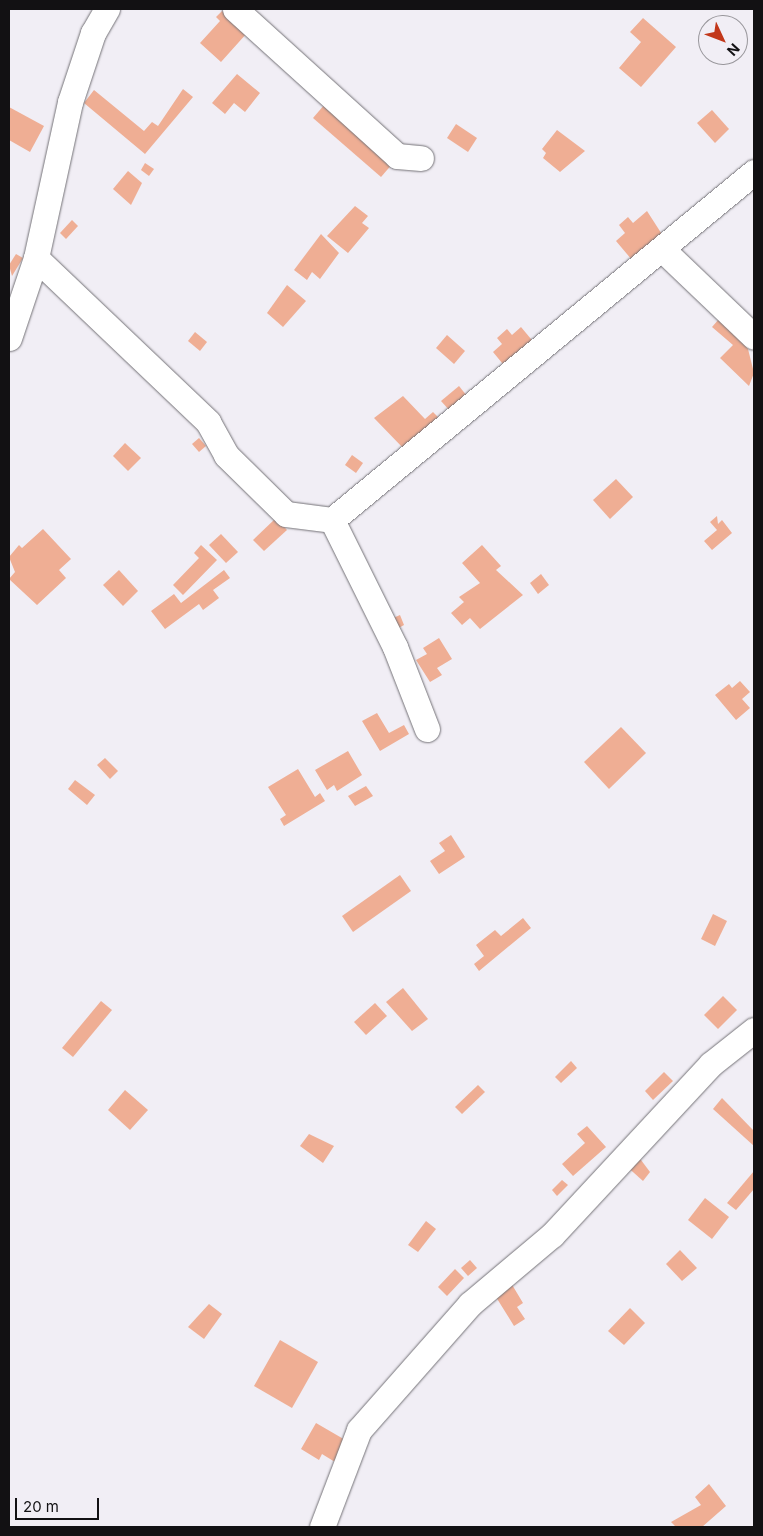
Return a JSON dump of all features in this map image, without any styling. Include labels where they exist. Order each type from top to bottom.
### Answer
[{"type":"street","points":[[9,338],[17,290],[36,258],[70,102],[93,33],[107,9]]},
{"type":"street","points":[[234,9],[397,156],[420,158]]},
{"type":"street","points":[[36,258],[208,422],[226,455],[286,514],[332,520],[664,251],[754,172]]},
{"type":"street","points":[[664,251],[754,337]]},
{"type":"street","points":[[332,520],[395,647],[426,729]]},
{"type":"street","points":[[322,1527],[359,1430],[470,1304],[552,1234],[711,1064],[754,1030]]},
{"type":"building","points":[[222,11],[247,33],[221,62],[200,43],[220,21],[216,17]]},
{"type":"building","points":[[643,18],[676,47],[641,87],[619,68],[641,42],[630,32]]},
{"type":"building","points":[[237,74],[260,93],[245,112],[234,103],[225,114],[212,103]]},
{"type":"building","points":[[183,89],[193,97],[145,154],[84,103],[94,90],[144,131],[152,122],[158,126]]},
{"type":"building","points":[[325,104],[394,162],[381,177],[313,118]]},
{"type":"building","points":[[9,107],[44,126],[30,152],[9,140]]},
{"type":"building","points":[[712,110],[729,129],[715,143],[697,123]]},
{"type":"building","points":[[456,124],[477,138],[468,152],[447,138]]},
{"type":"building","points":[[557,130],[585,151],[560,172],[543,158],[546,153],[542,149]]},
{"type":"building","points":[[145,163],[154,169],[149,176],[141,170]]},
{"type":"building","points":[[128,171],[142,183],[131,205],[113,189]]},
{"type":"building","points":[[355,206],[368,216],[362,223],[369,228],[348,253],[327,236]]},
{"type":"building","points":[[647,211],[665,239],[632,260],[616,241],[625,233],[619,225],[628,217],[633,223]]},
{"type":"building","points":[[72,220],[78,226],[66,239],[60,233]]},
{"type":"building","points":[[321,234],[339,253],[320,279],[312,272],[307,280],[294,270]]},
{"type":"building","points":[[16,254],[23,258],[12,276],[9,265]]},
{"type":"building","points":[[287,285],[306,301],[283,327],[267,313]]},
{"type":"building","points":[[719,319],[747,345],[754,373],[749,386],[720,358],[733,345],[712,327]]},
{"type":"building","points":[[521,327],[536,345],[507,369],[493,352],[502,344],[497,338],[507,329],[512,335]]},
{"type":"building","points":[[195,332],[207,342],[200,351],[188,341]]},
{"type":"building","points":[[447,335],[465,351],[454,364],[436,348]]},
{"type":"building","points":[[459,386],[467,396],[450,411],[441,401]]},
{"type":"building","points":[[403,396],[425,419],[433,412],[438,417],[405,450],[374,418]]},
{"type":"building","points":[[199,438],[206,446],[199,452],[192,444]]},
{"type":"building","points":[[125,443],[141,458],[128,471],[113,456]]},
{"type":"building","points":[[352,455],[363,463],[356,473],[345,465]]},
{"type":"building","points":[[616,479],[633,497],[610,519],[593,500]]},
{"type":"building","points":[[717,516],[718,524],[722,520],[732,533],[712,550],[704,541],[717,530],[710,522]]},
{"type":"building","points":[[276,518],[287,530],[264,551],[253,540]]},
{"type":"building","points":[[43,529],[71,559],[59,570],[66,578],[37,605],[9,579],[15,572],[9,557],[19,545],[22,548]]},
{"type":"building","points":[[221,534],[238,552],[226,563],[209,545]]},
{"type":"building","points":[[201,545],[217,560],[183,595],[173,585],[199,558],[194,553]]},
{"type":"building","points":[[482,545],[501,566],[496,570],[523,595],[480,629],[470,618],[462,625],[451,613],[464,602],[459,597],[480,583],[462,563]]},
{"type":"building","points":[[119,570],[138,591],[123,606],[103,585]]},
{"type":"building","points":[[224,570],[230,578],[213,590],[219,598],[203,610],[199,604],[165,629],[151,611],[174,594],[181,603]]},
{"type":"building","points":[[541,574],[549,585],[538,594],[530,583]]},
{"type":"building","points":[[400,615],[404,625],[395,630],[391,619]]},
{"type":"building","points":[[439,638],[452,659],[437,668],[442,675],[430,682],[416,660],[427,654],[423,648]]},
{"type":"building","points":[[740,681],[750,692],[742,699],[750,708],[736,720],[715,695],[729,684],[732,688]]},
{"type":"building","points":[[377,713],[389,733],[404,725],[409,734],[380,751],[362,721]]},
{"type":"building","points":[[621,727],[646,753],[609,789],[584,762]]},
{"type":"building","points":[[348,751],[362,775],[337,791],[334,785],[327,790],[315,770]]},
{"type":"building","points":[[105,758],[118,771],[110,779],[97,765]]},
{"type":"building","points":[[298,769],[315,797],[320,793],[325,801],[284,826],[280,819],[286,815],[268,787]]},
{"type":"building","points":[[75,780],[95,795],[87,805],[68,789]]},
{"type":"building","points":[[366,786],[373,796],[355,806],[348,796]]},
{"type":"building","points":[[451,835],[465,857],[439,874],[430,861],[445,851],[439,843]]},
{"type":"building","points":[[400,875],[411,891],[353,932],[342,916]]},
{"type":"building","points":[[713,914],[727,921],[715,946],[701,939]]},
{"type":"building","points":[[523,918],[531,928],[479,971],[474,964],[484,956],[476,945],[495,930],[501,936]]},
{"type":"building","points":[[403,988],[428,1019],[412,1031],[386,1002]]},
{"type":"building","points":[[723,996],[737,1010],[718,1029],[704,1015]]},
{"type":"building","points":[[101,1001],[112,1010],[73,1057],[62,1048]]},
{"type":"building","points":[[375,1003],[387,1016],[366,1035],[354,1022]]},
{"type":"building","points":[[571,1061],[577,1068],[561,1083],[555,1077]]},
{"type":"building","points":[[664,1072],[673,1081],[653,1100],[645,1091]]},
{"type":"building","points":[[478,1085],[485,1092],[462,1114],[455,1107]]},
{"type":"building","points":[[125,1090],[148,1110],[130,1130],[108,1110]]},
{"type":"building","points":[[722,1098],[754,1131],[754,1146],[713,1109]]},
{"type":"building","points":[[587,1126],[606,1147],[573,1176],[562,1164],[585,1143],[577,1134]]},
{"type":"building","points":[[309,1134],[334,1146],[323,1163],[300,1146]]},
{"type":"building","points":[[635,1152],[650,1172],[643,1181],[624,1164]]},
{"type":"building","points":[[754,1171],[754,1189],[736,1210],[727,1203]]},
{"type":"building","points":[[562,1180],[568,1185],[557,1196],[552,1190]]},
{"type":"building","points":[[705,1198],[729,1217],[712,1239],[688,1220]]},
{"type":"building","points":[[426,1221],[436,1229],[418,1252],[408,1245]]},
{"type":"building","points":[[680,1250],[697,1268],[682,1281],[666,1264]]},
{"type":"building","points":[[470,1260],[477,1268],[468,1276],[461,1268]]},
{"type":"building","points":[[455,1269],[464,1278],[447,1296],[438,1287]]},
{"type":"building","points":[[508,1278],[523,1303],[517,1307],[525,1319],[514,1326],[491,1289]]},
{"type":"building","points":[[209,1304],[222,1314],[204,1339],[188,1327]]},
{"type":"building","points":[[630,1308],[645,1323],[624,1345],[608,1331]]},
{"type":"building","points":[[280,1340],[318,1362],[292,1408],[254,1386]]},
{"type":"building","points":[[316,1423],[347,1441],[335,1462],[322,1454],[319,1460],[301,1449]]},
{"type":"building","points":[[709,1484],[726,1506],[702,1527],[676,1527],[671,1522],[701,1505],[695,1497]]}]
